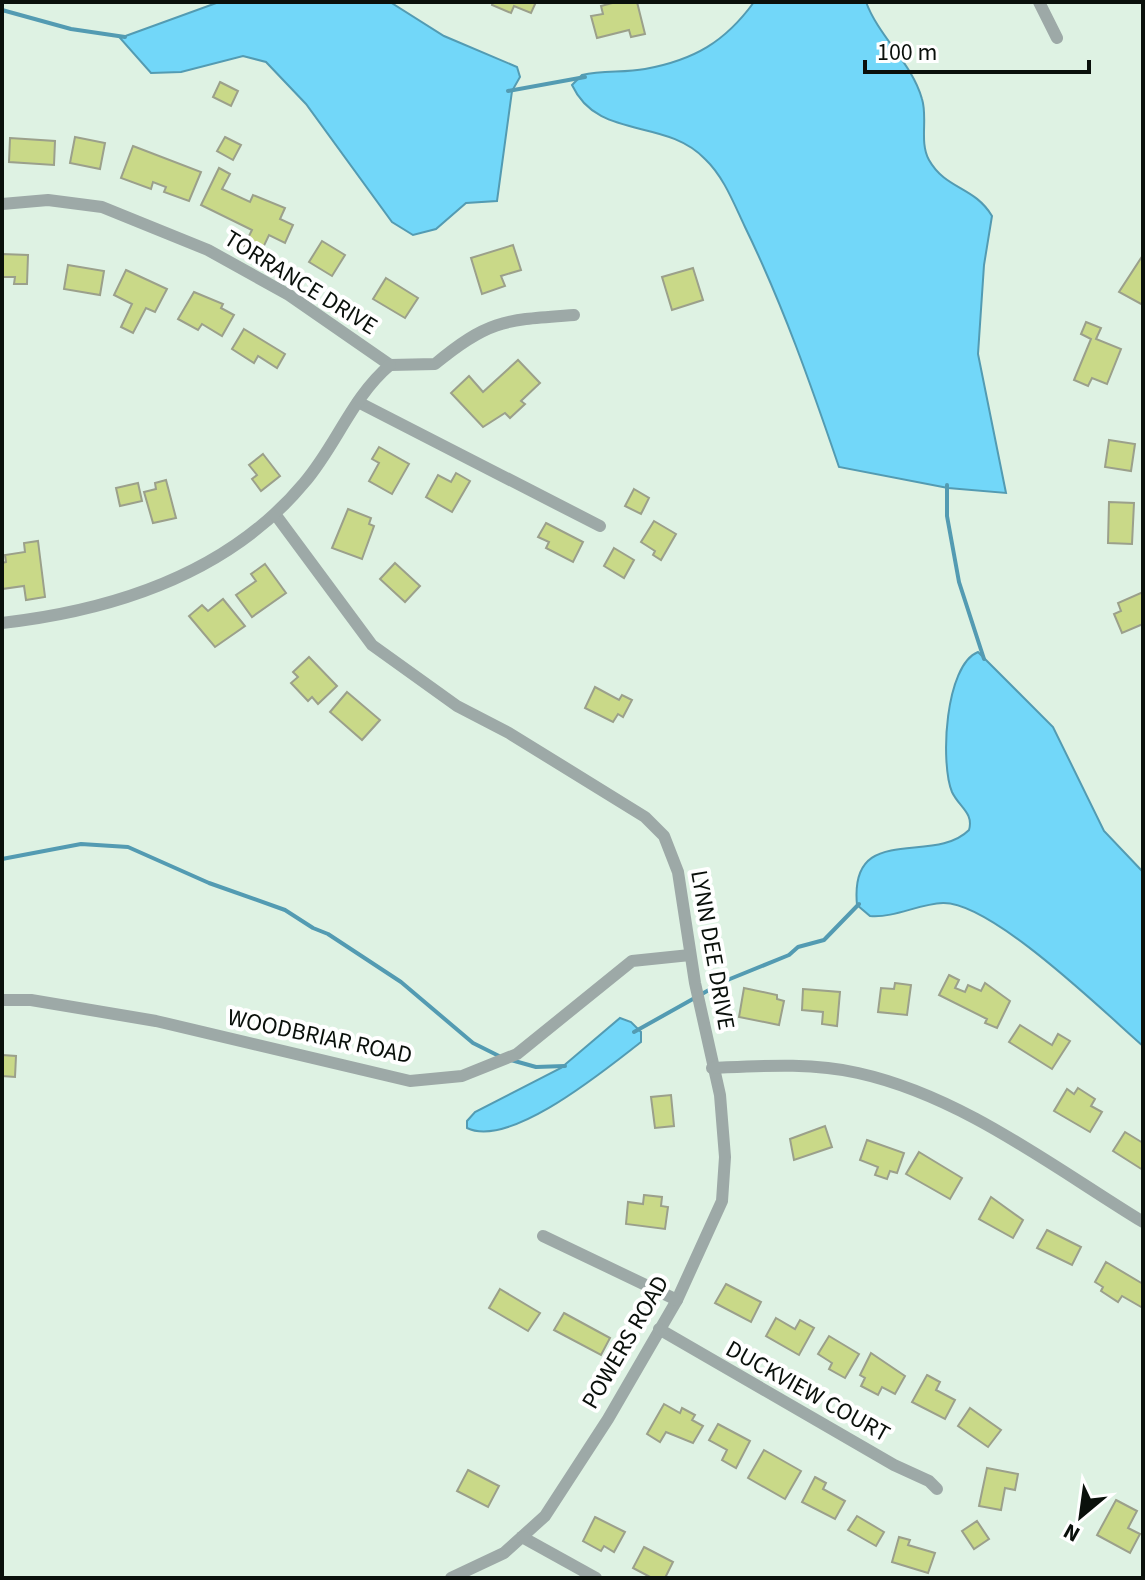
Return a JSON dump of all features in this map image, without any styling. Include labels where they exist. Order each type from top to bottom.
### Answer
[{"type":"street","points":[[1039,2],[1057,38]]},
{"type":"street","name":"TORRANCE DRIVE","points":[[2,204],[48,200],[102,207],[208,250],[289,295],[390,365]]},
{"type":"street","points":[[2,623],[160,588],[224,556],[275,514],[306,481],[372,380],[390,365],[435,364],[470,335],[510,320],[574,315]]},
{"type":"street","points":[[358,402],[600,526]]},
{"type":"street","name":"LYNN DEE DRIVE","points":[[275,514],[372,645],[457,706],[645,817],[664,836],[678,872],[712,1068]]},
{"type":"street","name":"WOODBRIAR ROAD","points":[[2,1000],[31,1000],[156,1021],[410,1081],[462,1076],[517,1054],[632,961],[690,955]]},
{"type":"street","points":[[712,1068],[813,1068],[855,1072],[908,1086],[959,1110],[1143,1222]]},
{"type":"street","name":"POWERS ROAD","points":[[451,1578],[504,1553],[545,1516],[577,1469],[677,1300],[722,1201],[725,1157],[723,1120],[712,1068]]},
{"type":"street","points":[[543,1236],[677,1300]]},
{"type":"street","name":"DUCKVIEW COURT","points":[[659,1329],[894,1465],[929,1481],[937,1489]]},
{"type":"street","points":[[522,1537],[596,1578]]},
{"type":"water","points":[[219,2],[390,2],[444,36],[517,67],[520,77],[512,91],[497,201],[466,203],[436,229],[413,235],[392,222],[306,104],[266,62],[243,56],[181,72],[151,73],[120,38]]},
{"type":"water","points":[[754,2],[866,2],[917,86],[924,106],[925,146],[929,160],[943,177],[977,199],[992,216],[984,265],[978,354],[1006,493],[948,488],[839,467],[772,286],[718,174],[689,146],[598,114],[584,103],[572,85],[582,75],[645,69],[693,54],[732,28]]},
{"type":"water","points":[[978,652],[1053,727],[1104,831],[1143,872],[1143,1046],[1047,961],[989,920],[964,907],[943,903],[870,916],[857,905],[858,879],[866,863],[879,854],[954,840],[969,830],[968,814],[952,792],[948,778],[946,738],[958,675]]},
{"type":"water","points":[[620,1018],[631,1022],[641,1032],[641,1042],[582,1087],[532,1117],[507,1127],[485,1131],[467,1128],[467,1121],[475,1112],[561,1068]]},
{"type":"building","points":[[493,2],[536,2],[531,13],[514,6],[511,13],[492,5]]},
{"type":"building","points":[[637,2],[645,34],[631,37],[629,30],[597,38],[591,16],[603,14],[601,6]]},
{"type":"building","points":[[220,82],[238,91],[231,106],[213,97]]},
{"type":"building","points":[[75,137],[105,143],[100,169],[70,163]]},
{"type":"building","points":[[225,137],[241,145],[233,160],[217,151]]},
{"type":"building","points":[[10,138],[55,141],[54,165],[9,162]]},
{"type":"building","points":[[133,146],[201,172],[189,201],[164,192],[166,187],[153,182],[151,189],[121,178]]},
{"type":"building","points":[[219,168],[230,174],[222,189],[250,202],[253,195],[285,208],[280,219],[293,225],[285,243],[269,235],[260,254],[244,246],[252,230],[201,205]]},
{"type":"building","points":[[322,241],[345,255],[332,276],[309,262]]},
{"type":"building","points":[[513,245],[521,270],[501,276],[505,286],[482,294],[471,258]]},
{"type":"building","points":[[2,254],[28,255],[27,284],[14,284],[15,277],[2,277]]},
{"type":"building","points":[[1143,255],[1143,305],[1119,292]]},
{"type":"building","points":[[68,265],[104,271],[100,295],[64,289]]},
{"type":"building","points":[[693,268],[703,300],[672,310],[662,277]]},
{"type":"building","points":[[126,270],[167,289],[155,312],[146,308],[133,333],[121,327],[132,304],[114,295]]},
{"type":"building","points":[[386,278],[418,298],[405,318],[373,299]]},
{"type":"building","points":[[194,292],[223,304],[221,308],[234,315],[222,336],[202,324],[198,330],[178,319]]},
{"type":"building","points":[[1086,322],[1101,328],[1096,339],[1121,349],[1107,384],[1092,378],[1088,386],[1074,380],[1091,339],[1081,334]]},
{"type":"building","points":[[244,329],[285,354],[277,368],[258,356],[254,363],[232,349]]},
{"type":"building","points":[[518,360],[540,383],[521,401],[525,404],[510,418],[505,413],[483,427],[451,393],[469,376],[483,392]]},
{"type":"building","points":[[1109,440],[1135,444],[1131,471],[1105,467]]},
{"type":"building","points":[[379,447],[409,464],[392,494],[369,481],[379,463],[372,459]]},
{"type":"building","points":[[263,454],[280,476],[261,491],[252,479],[257,475],[249,465]]},
{"type":"building","points":[[456,473],[470,481],[452,512],[426,497],[438,475],[451,482]]},
{"type":"building","points":[[166,480],[176,518],[153,523],[144,492],[156,489],[155,483]]},
{"type":"building","points":[[138,483],[142,501],[120,506],[116,488]]},
{"type":"building","points":[[634,489],[649,498],[641,514],[625,506]]},
{"type":"building","points":[[1109,502],[1134,503],[1132,544],[1108,543]]},
{"type":"building","points":[[348,509],[371,518],[369,524],[374,526],[362,559],[332,548]]},
{"type":"building","points":[[654,521],[676,534],[661,560],[653,555],[655,551],[641,542]]},
{"type":"building","points":[[546,523],[583,542],[573,562],[546,548],[549,542],[538,537]]},
{"type":"building","points":[[38,541],[45,597],[26,600],[24,586],[2,589],[2,563],[6,562],[5,555],[25,552],[24,543]]},
{"type":"building","points":[[614,548],[634,560],[624,578],[604,566]]},
{"type":"building","points":[[395,563],[420,586],[405,602],[380,579]]},
{"type":"building","points":[[265,564],[286,593],[252,617],[236,595],[256,581],[251,574]]},
{"type":"building","points":[[1143,592],[1143,624],[1122,633],[1114,614],[1121,611],[1118,603]]},
{"type":"building","points":[[223,599],[245,626],[215,647],[189,616],[202,605],[208,611]]},
{"type":"building","points":[[309,657],[337,686],[318,704],[312,697],[308,701],[291,683],[298,677],[293,672]]},
{"type":"building","points":[[595,687],[619,700],[622,695],[632,700],[623,717],[618,714],[613,722],[585,708]]},
{"type":"building","points":[[347,692],[380,720],[362,740],[330,712]]},
{"type":"building","points":[[949,975],[959,980],[955,988],[965,992],[968,985],[981,991],[985,983],[1010,1001],[997,1028],[985,1023],[987,1019],[939,995]]},
{"type":"building","points":[[895,983],[911,985],[907,1015],[878,1012],[881,988],[894,989]]},
{"type":"building","points":[[744,988],[777,995],[777,999],[784,1001],[779,1025],[739,1017]]},
{"type":"building","points":[[803,989],[840,992],[837,1026],[822,1024],[823,1012],[802,1010]]},
{"type":"building","points":[[1020,1025],[1052,1045],[1058,1034],[1070,1041],[1052,1069],[1009,1042]]},
{"type":"building","points":[[2,1055],[16,1056],[15,1077],[2,1076]]},
{"type":"building","points":[[1078,1088],[1095,1099],[1091,1106],[1102,1112],[1090,1132],[1054,1111],[1067,1089],[1074,1094]]},
{"type":"building","points":[[671,1095],[674,1126],[655,1128],[651,1097]]},
{"type":"building","points":[[825,1126],[832,1147],[794,1160],[790,1139]]},
{"type":"building","points":[[1125,1132],[1143,1143],[1143,1170],[1113,1151]]},
{"type":"building","points":[[867,1140],[904,1153],[897,1173],[890,1171],[887,1179],[875,1175],[878,1167],[860,1160]]},
{"type":"building","points":[[919,1152],[962,1178],[950,1199],[906,1174]]},
{"type":"building","points":[[644,1195],[662,1197],[661,1206],[668,1207],[665,1229],[626,1224],[628,1202],[643,1204]]},
{"type":"building","points":[[991,1197],[1023,1220],[1013,1238],[979,1219]]},
{"type":"building","points":[[1047,1230],[1081,1247],[1072,1265],[1037,1248]]},
{"type":"building","points":[[1106,1262],[1143,1284],[1143,1308],[1122,1296],[1118,1302],[1101,1291],[1103,1287],[1095,1282]]},
{"type":"building","points":[[726,1284],[761,1302],[751,1322],[715,1303]]},
{"type":"building","points":[[500,1289],[540,1313],[528,1331],[489,1308]]},
{"type":"building","points":[[564,1313],[610,1338],[601,1355],[554,1330]]},
{"type":"building","points":[[776,1318],[795,1329],[800,1320],[814,1328],[799,1355],[766,1336]]},
{"type":"building","points":[[829,1336],[859,1354],[845,1378],[829,1369],[832,1363],[818,1354]]},
{"type":"building","points":[[871,1353],[905,1376],[895,1394],[882,1387],[878,1395],[861,1386],[865,1378],[860,1375]]},
{"type":"building","points":[[927,1375],[940,1382],[936,1390],[955,1400],[945,1419],[912,1402]]},
{"type":"building","points":[[664,1404],[680,1413],[682,1408],[695,1415],[692,1420],[703,1426],[693,1443],[666,1432],[660,1442],[647,1434]]},
{"type":"building","points":[[970,1408],[1001,1430],[988,1447],[958,1426]]},
{"type":"building","points":[[718,1424],[750,1441],[736,1468],[722,1460],[727,1450],[709,1440]]},
{"type":"building","points":[[764,1450],[801,1471],[785,1499],[748,1478]]},
{"type":"building","points":[[987,1468],[1018,1474],[1015,1490],[1005,1488],[1001,1510],[979,1506]]},
{"type":"building","points":[[468,1470],[499,1486],[488,1507],[457,1491]]},
{"type":"building","points":[[815,1477],[826,1483],[823,1489],[845,1501],[835,1519],[802,1502]]},
{"type":"building","points":[[1116,1500],[1137,1511],[1128,1528],[1140,1534],[1130,1553],[1097,1535]]},
{"type":"building","points":[[857,1516],[884,1532],[876,1546],[848,1530]]},
{"type":"building","points":[[595,1517],[625,1532],[614,1552],[604,1546],[601,1551],[583,1541]]},
{"type":"building","points":[[977,1521],[989,1539],[974,1549],[962,1531]]},
{"type":"building","points":[[899,1537],[910,1540],[908,1545],[935,1553],[928,1573],[892,1562]]},
{"type":"building","points":[[644,1547],[673,1562],[665,1578],[652,1578],[633,1568]]},
{"type":"waterway","points":[[2,10],[71,29],[125,37]]},
{"type":"waterway","points":[[508,91],[585,77]]},
{"type":"waterway","points":[[947,485],[947,516],[959,582],[984,659]]},
{"type":"waterway","points":[[2,859],[81,844],[128,847],[209,883],[285,910],[328,934],[401,982],[473,1043],[499,1056]]},
{"type":"waterway","points":[[634,1032],[725,981],[789,955],[798,947],[824,940],[859,904]]},
{"type":"waterway","points":[[511,1060],[536,1067],[565,1066]]}]
